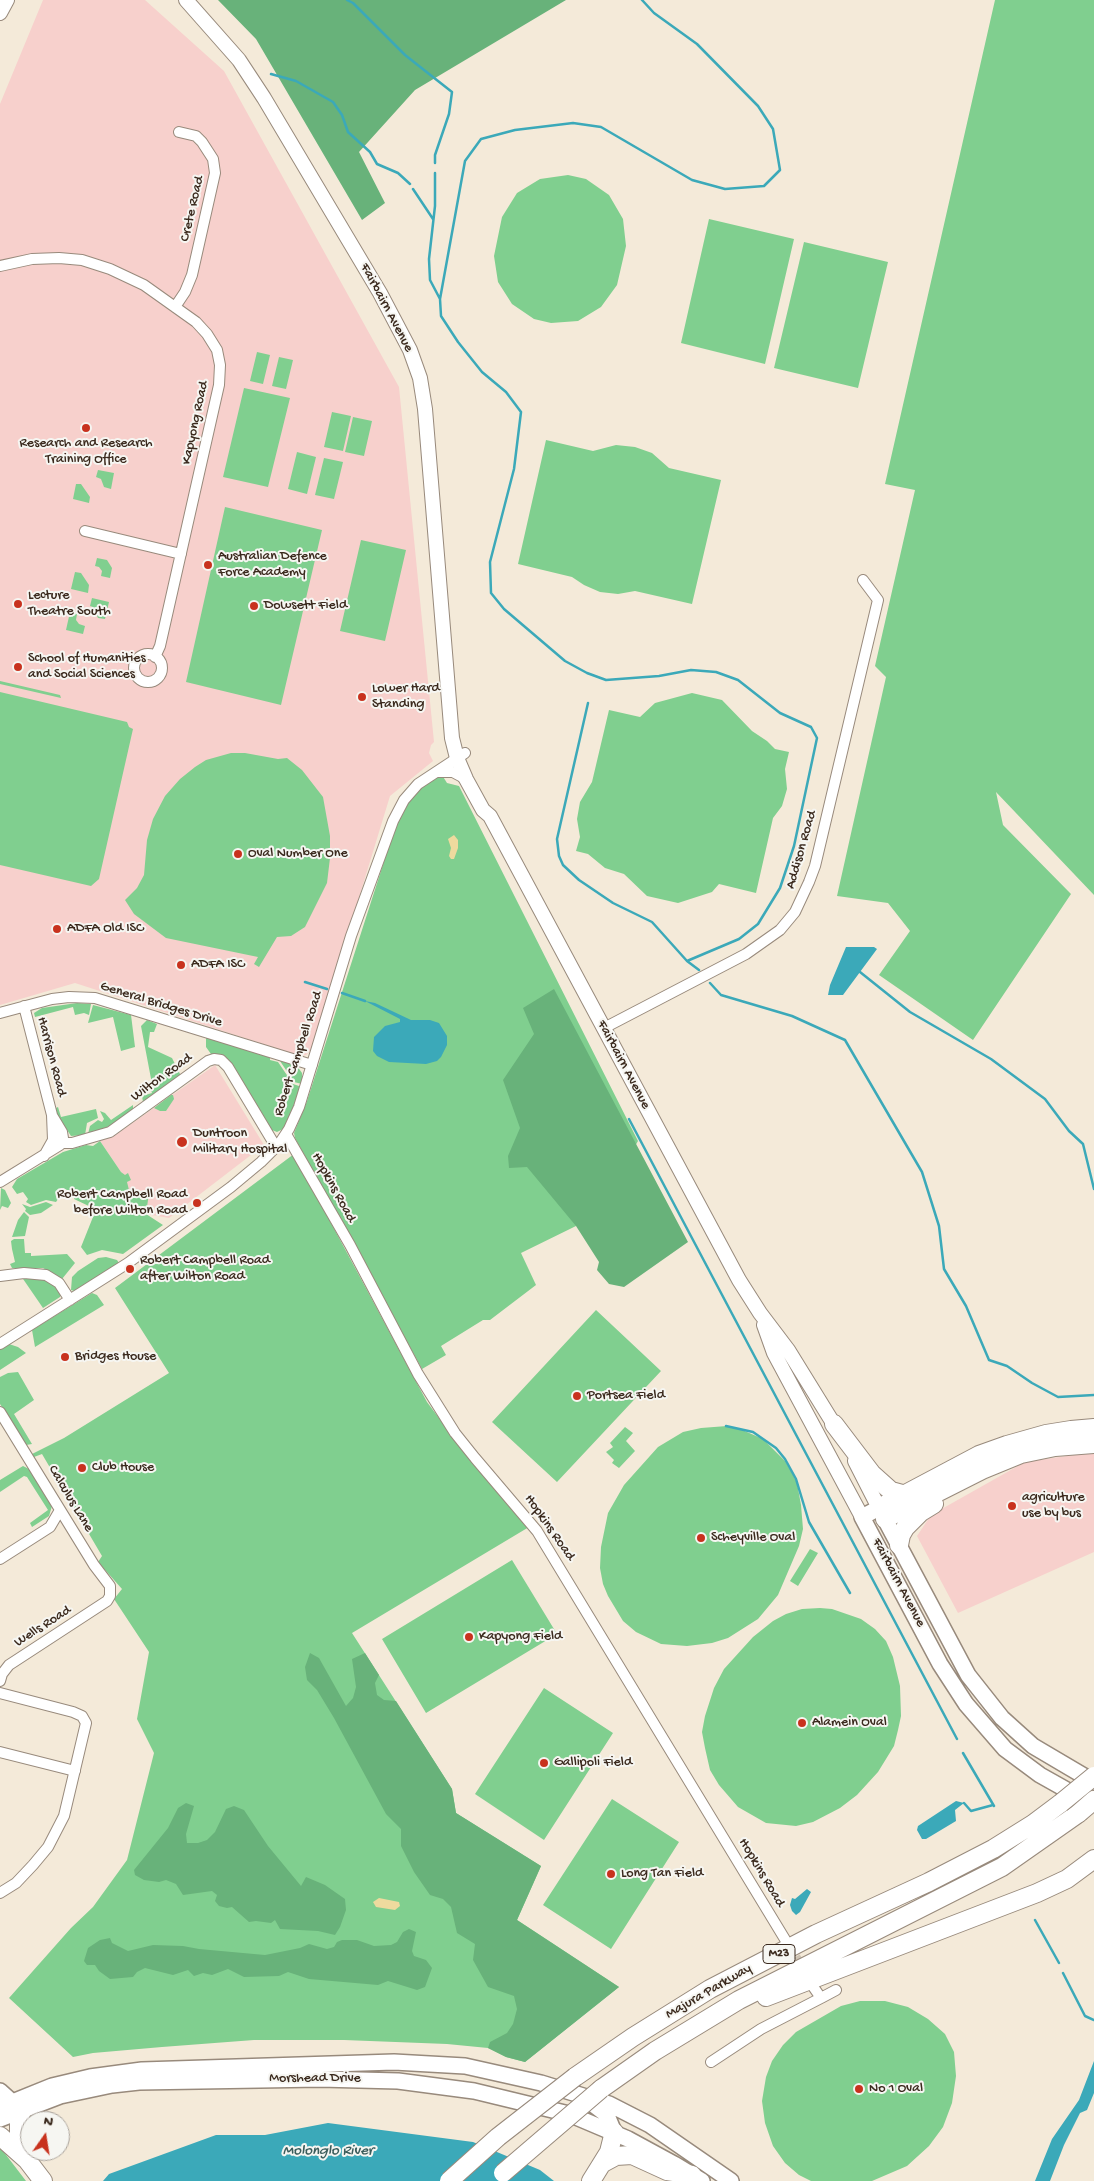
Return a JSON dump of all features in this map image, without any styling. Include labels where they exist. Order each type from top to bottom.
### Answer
[{"type":"highway","points":[[834,1424],[872,1474],[891,1491],[902,1494]]},
{"type":"highway","points":[[882,1514],[902,1494],[979,1455],[1007,1445],[1054,1433],[1094,1428]]},
{"type":"highway","points":[[882,1514],[1020,1454],[1055,1447],[1094,1444]]},
{"type":"highway","points":[[899,1545],[903,1531],[924,1510],[990,1475],[1020,1454]]},
{"type":"highway","name":"Majura Parkway","points":[[449,2181],[498,2137],[575,2085],[640,2033],[710,1990],[816,1934],[993,1850],[1034,1824],[1093,1781]]},
{"type":"highway","name":"Majura Parkway","points":[[495,2181],[601,2090],[655,2051],[763,1986],[1002,1867],[1087,1808],[1094,1800]]},
{"type":"highway","points":[[655,2051],[684,2039],[782,1990],[1060,1883],[1094,1859]]},
{"type":"highway","points":[[7,2107],[19,2122],[20,2136]]},
{"type":"highway","points":[[591,2181],[621,2135]]},
{"type":"highway","points":[[0,2136],[20,2154]]},
{"type":"highway","points":[[603,2163],[616,2156],[632,2155],[668,2171],[697,2178]]},
{"type":"highway","points":[[28,2161],[42,2181]]},
{"type":"main road","points":[[0,13],[7,0]]},
{"type":"main road","name":"Fairbairn Avenue","points":[[186,0],[239,60],[264,98],[380,293],[410,350],[420,378],[425,409],[452,738],[489,807],[490,816]]},
{"type":"main road","name":"Fairbairn Avenue","points":[[447,667],[451,677],[461,756],[466,779],[483,810],[490,816],[704,1217],[760,1313],[788,1350],[834,1424],[968,1675],[1010,1728],[1033,1746],[1093,1781]]},
{"type":"main road","name":"Fairbairn Avenue","points":[[760,1313],[774,1353],[940,1664],[959,1694],[976,1717],[1005,1749],[1026,1766],[1060,1787],[1087,1808]]},
{"type":"main road","points":[[866,1523],[882,1514]]},
{"type":"main road","name":"Morshead Drive","points":[[7,2107],[32,2097],[44,2089],[90,2077],[142,2070],[394,2062],[465,2066],[575,2085],[678,2143],[731,2181]]},
{"type":"main road","name":"Morshead Drive","points":[[7,2107],[112,2084],[139,2082],[238,2079],[371,2080],[425,2084],[499,2096],[569,2114],[621,2135],[697,2178]]},
{"type":"main road","points":[[575,2085],[604,2112],[621,2135]]},
{"type":"street","name":"Crete Road","points":[[175,307],[187,288],[193,271],[215,173],[213,159],[202,142],[196,136],[179,132]]},
{"type":"street","name":"Kapyong Road","points":[[0,266],[47,258],[82,260],[124,274],[175,307],[201,327],[210,338],[218,354],[221,375],[160,646],[155,657]]},
{"type":"street","points":[[85,531],[181,554]]},
{"type":"street","name":"Addison Road","points":[[604,1028],[746,954],[780,930],[795,912],[815,866],[878,600],[863,580]]},
{"type":"street","name":"Robert Campbell Road","points":[[435,772],[448,756],[452,738]]},
{"type":"street","name":"Robert Campbell Road","points":[[0,1344],[121,1268],[201,1210],[250,1171],[276,1147],[286,1134],[299,1107],[351,936],[393,821],[404,800],[418,784],[461,756]]},
{"type":"street","points":[[435,772],[453,772],[466,779]]},
{"type":"street","name":"General Bridges Drive","points":[[0,1013],[63,997],[100,999],[312,1065]]},
{"type":"street","name":"Harrison Road","points":[[24,1006],[52,1115],[62,1132],[57,1141]]},
{"type":"street","name":"Wilton Road","points":[[57,1141],[72,1143],[110,1132],[208,1061],[214,1059],[221,1060],[228,1068],[276,1147]]},
{"type":"street","name":"Hopkins Road","points":[[286,1134],[350,1245],[418,1374],[455,1433],[537,1531],[786,1941]]},
{"type":"street","points":[[0,1182],[56,1149],[57,1141]]},
{"type":"street","points":[[0,1276],[33,1273],[46,1275],[59,1283],[70,1300]]},
{"type":"street","name":"Calculus Lane","points":[[0,1412],[94,1565],[110,1586],[110,1596],[107,1601]]},
{"type":"street","points":[[0,1559],[50,1527],[60,1510]]},
{"type":"street","name":"Wells Road","points":[[0,1681],[2,1674],[9,1665],[107,1601]]},
{"type":"street","points":[[0,1693],[73,1712],[82,1716],[86,1722],[64,1816],[48,1847],[34,1865],[16,1883],[0,1893]]},
{"type":"street","points":[[0,1752],[75,1771]]},
{"type":"street","points":[[812,1985],[821,1998]]},
{"type":"street","points":[[711,2062],[761,2030],[836,1990]]},
{"type":"shaded area","name":"Australian Defence Force Academy","points":[[43,0],[145,0],[224,71],[399,387],[434,742],[429,753],[433,761],[390,796],[313,1048],[306,1055],[300,1056],[75,983],[0,1005],[0,104]]},
{"type":"shaded area","name":"Duntroon Military Hospital","points":[[215,1065],[264,1145],[169,1218],[146,1214],[127,1187],[128,1174],[125,1176],[121,1172],[100,1141],[117,1134]]},
{"type":"shaded area","name":"agriculture use by bus","points":[[1094,1452],[1094,1552],[958,1613],[917,1536],[931,1515],[1025,1462]]},
{"type":"green space","points":[[218,0],[566,0],[415,90],[359,152],[385,203],[362,220],[256,39]]},
{"type":"green space","points":[[995,0],[1094,0],[1094,895],[996,792],[1003,825],[1071,894],[973,1040],[879,975],[910,931],[888,903],[837,896],[886,677],[875,666],[915,490],[885,484]]},
{"type":"green space","points":[[568,175],[586,179],[609,195],[623,219],[626,246],[617,285],[601,307],[578,321],[551,323],[534,319],[512,304],[498,282],[494,256],[502,217],[517,193],[540,179]]},
{"type":"green space","points":[[709,219],[794,239],[765,364],[681,343]]},
{"type":"green space","points":[[804,242],[888,262],[858,388],[774,368]]},
{"type":"green space","points":[[257,352],[270,355],[263,384],[250,381]]},
{"type":"green space","points":[[279,357],[293,360],[286,389],[272,386]]},
{"type":"green space","points":[[244,388],[290,398],[268,487],[223,477]]},
{"type":"green space","points":[[332,412],[351,416],[343,451],[324,447]]},
{"type":"green space","points":[[353,417],[372,421],[364,456],[345,452]]},
{"type":"green space","points":[[546,440],[593,451],[616,445],[635,447],[652,453],[669,468],[721,480],[692,604],[635,591],[618,594],[600,592],[572,577],[518,564]]},
{"type":"green space","points":[[297,452],[316,457],[307,494],[288,489]]},
{"type":"green space","points":[[324,458],[343,462],[334,499],[315,495]]},
{"type":"green space","points":[[98,470],[114,473],[111,489],[104,487],[101,479],[96,477]]},
{"type":"green space","points":[[76,484],[81,484],[90,497],[89,503],[73,499]]},
{"type":"green space","name":"Dowsett Field","points":[[225,507],[322,530],[281,705],[186,682]]},
{"type":"green space","points":[[361,540],[406,550],[385,641],[340,631]]},
{"type":"green space","points":[[97,558],[107,560],[112,568],[110,578],[101,576],[102,571],[99,567],[95,566]]},
{"type":"green space","points":[[75,572],[81,573],[89,585],[88,593],[71,589]]},
{"type":"green space","points":[[92,598],[109,602],[105,619],[98,618],[93,607],[90,606]]},
{"type":"green space","points":[[70,612],[77,614],[76,620],[79,624],[85,626],[83,634],[66,630]]},
{"type":"green space","points":[[0,681],[60,695],[61,698],[0,684]]},
{"type":"green space","points":[[0,692],[127,722],[129,727],[133,729],[99,879],[91,886],[0,865]]},
{"type":"green space","points":[[692,693],[722,700],[752,731],[775,749],[789,752],[785,769],[787,789],[782,806],[773,818],[756,893],[719,884],[712,892],[678,903],[647,896],[624,874],[605,868],[588,854],[576,851],[580,837],[577,819],[580,802],[592,782],[609,710],[640,717],[655,703]]},
{"type":"green space","name":"Oval Number One","points":[[231,753],[245,753],[278,759],[287,758],[302,770],[323,797],[330,836],[327,883],[305,927],[291,936],[277,937],[259,967],[254,964],[258,957],[166,938],[134,914],[125,900],[137,888],[144,875],[147,840],[153,819],[165,796],[180,779],[195,767],[206,760]]},
{"type":"green space","points":[[442,775],[447,783],[459,786],[638,1141],[608,1193],[576,1226],[521,1253],[536,1285],[490,1320],[483,1320],[441,1346],[446,1355],[422,1369],[295,1138],[294,1133],[307,1101],[398,818],[407,802],[420,787]]},
{"type":"green space","points":[[554,989],[688,1242],[624,1287],[609,1284],[597,1270],[599,1262],[576,1226],[527,1167],[509,1168],[508,1156],[520,1128],[503,1080],[534,1034],[523,1008]]},
{"type":"green space","points":[[77,1003],[91,1004],[89,1015],[84,1013],[75,1015],[73,1007],[35,1017],[34,1013],[42,1008]]},
{"type":"green space","points":[[93,1005],[131,1015],[135,1047],[121,1051],[113,1017],[88,1023]]},
{"type":"green space","points":[[147,1020],[157,1024],[154,1032],[150,1032],[148,1047],[172,1058],[181,1076],[143,1102],[142,1096],[152,1093],[149,1085],[152,1084],[141,1026]]},
{"type":"green space","points":[[206,1036],[270,1056],[270,1060],[278,1062],[293,1084],[299,1086],[292,1113],[283,1129],[277,1132],[272,1130],[231,1063],[222,1056],[211,1054],[206,1047]]},
{"type":"green space","points":[[274,1057],[297,1066],[302,1073],[302,1084],[294,1082],[280,1061]]},
{"type":"green space","points":[[173,1095],[174,1099],[166,1111],[154,1108]]},
{"type":"green space","points":[[133,1105],[133,1110],[110,1126],[88,1134],[90,1126],[98,1120],[102,1122],[104,1119],[100,1111],[105,1113],[111,1120]]},
{"type":"green space","points":[[58,1107],[61,1117],[96,1109],[98,1118],[87,1123],[85,1135],[71,1136],[56,1113],[56,1108]]},
{"type":"green space","points":[[100,1141],[121,1172],[125,1175],[128,1173],[131,1180],[127,1182],[129,1190],[133,1187],[133,1190],[149,1193],[146,1214],[163,1225],[123,1254],[102,1250],[87,1255],[81,1247],[95,1212],[92,1210],[93,1208],[74,1199],[76,1194],[65,1189],[56,1202],[46,1200],[31,1205],[26,1202],[28,1199],[23,1192],[17,1194],[12,1187],[17,1179],[63,1152],[86,1145],[93,1146]]},
{"type":"green space","points":[[294,1154],[427,1402],[471,1461],[529,1527],[352,1633],[452,1789],[456,1813],[541,1866],[517,1920],[619,1987],[525,2062],[506,2057],[488,2048],[447,2044],[344,2040],[254,2040],[93,2053],[73,2057],[9,1998],[71,1928],[93,1907],[127,1860],[154,1753],[137,1719],[149,1652],[114,1599],[122,1589],[98,1562],[102,1556],[42,1454],[34,1457],[32,1454],[64,1438],[169,1373],[115,1288]]},
{"type":"green space","points":[[1,1188],[5,1190],[11,1203],[8,1208],[2,1206],[0,1210]]},
{"type":"green space","points":[[46,1202],[53,1205],[41,1213],[30,1215],[25,1211],[26,1209],[22,1204],[30,1207]]},
{"type":"green space","points":[[24,1212],[29,1217],[25,1236],[12,1237],[18,1220]]},
{"type":"green space","points":[[14,1239],[24,1239],[25,1253],[31,1253],[31,1256],[67,1254],[75,1263],[62,1279],[43,1268],[12,1268],[10,1264],[15,1262],[11,1241]]},
{"type":"green space","points":[[106,1257],[117,1260],[119,1263],[74,1291],[71,1290],[72,1277],[78,1271],[98,1258]]},
{"type":"green space","points":[[21,1276],[36,1276],[53,1282],[61,1294],[60,1297],[43,1308]]},
{"type":"green space","points":[[92,1293],[97,1295],[104,1305],[35,1347],[32,1330]]},
{"type":"green space","name":"Portsea Field","points":[[596,1310],[661,1371],[557,1482],[492,1422]]},
{"type":"green space","points":[[9,1344],[18,1347],[26,1353],[0,1370],[0,1349]]},
{"type":"green space","points":[[18,1372],[34,1400],[14,1414],[32,1444],[26,1445],[0,1404],[0,1377],[8,1373]]},
{"type":"green space","name":"Scheyville Oval","points":[[727,1426],[740,1429],[763,1439],[785,1461],[791,1471],[797,1483],[801,1505],[803,1529],[799,1546],[778,1595],[758,1619],[728,1638],[712,1643],[687,1646],[661,1644],[636,1632],[623,1621],[603,1584],[600,1568],[601,1547],[608,1513],[624,1485],[658,1447],[683,1432],[701,1428]]},
{"type":"green space","points":[[625,1427],[633,1433],[626,1441],[635,1451],[619,1468],[612,1463],[614,1460],[606,1452],[613,1447],[610,1443]]},
{"type":"green space","points":[[23,1466],[29,1469],[52,1506],[49,1516],[32,1527],[30,1523],[48,1510],[27,1477],[24,1476],[0,1492],[0,1480]]},
{"type":"green space","points":[[810,1549],[818,1553],[798,1586],[790,1581]]},
{"type":"green space","name":"Kapyong Field","points":[[512,1560],[557,1634],[426,1713],[382,1639]]},
{"type":"green space","name":"Alamein Oval","points":[[802,1609],[832,1609],[861,1619],[875,1629],[886,1641],[893,1657],[900,1686],[901,1716],[894,1746],[878,1772],[857,1795],[840,1808],[813,1822],[796,1826],[766,1823],[738,1807],[719,1785],[710,1770],[702,1732],[705,1716],[714,1688],[724,1669],[753,1637],[773,1621],[786,1614]]},
{"type":"green space","points":[[310,1653],[319,1658],[346,1706],[353,1698],[356,1687],[352,1659],[365,1653],[379,1675],[375,1683],[377,1695],[384,1700],[396,1701],[452,1789],[456,1813],[541,1866],[517,1920],[619,1987],[525,2062],[506,2057],[488,2048],[490,2042],[507,2033],[513,2024],[517,2009],[514,1996],[488,1987],[473,1960],[475,1944],[457,1933],[451,1907],[443,1899],[430,1895],[414,1872],[401,1846],[401,1829],[386,1814],[334,1718],[317,1690],[307,1680],[305,1667]]},
{"type":"green space","name":"Gallipoli Field","points":[[544,1688],[613,1733],[544,1840],[475,1794]]},
{"type":"green space","name":"Long Tan Field","points":[[612,1799],[679,1842],[611,1949],[543,1905]]},
{"type":"green space","points":[[186,1803],[194,1806],[186,1834],[187,1843],[198,1843],[207,1840],[215,1832],[226,1809],[234,1806],[244,1810],[268,1846],[301,1886],[306,1877],[325,1885],[345,1899],[346,1910],[335,1935],[318,1931],[280,1929],[275,1920],[271,1923],[249,1922],[232,1907],[219,1906],[215,1901],[217,1895],[212,1891],[183,1895],[176,1884],[166,1880],[159,1882],[144,1880],[135,1875],[134,1870],[168,1828],[178,1808]]},
{"type":"green space","points":[[409,1929],[416,1932],[412,1951],[414,1956],[426,1960],[432,1968],[425,1987],[417,1990],[388,1981],[378,1985],[309,1979],[288,1972],[279,1976],[244,1977],[228,1969],[212,1975],[203,1973],[194,1976],[188,1970],[173,1975],[145,1968],[137,1972],[133,1977],[110,1979],[99,1971],[95,1965],[87,1965],[84,1961],[88,1948],[100,1940],[110,1938],[112,1943],[128,1951],[153,1945],[183,1946],[265,1955],[300,1948],[309,1944],[327,1949],[334,1947],[337,1942],[342,1940],[357,1940],[374,1946],[391,1945],[397,1942],[403,1932]]},
{"type":"green space","name":"No 1 Oval","points":[[860,2001],[885,2001],[908,2007],[928,2019],[945,2034],[954,2052],[956,2076],[952,2103],[943,2127],[929,2146],[907,2166],[872,2181],[811,2181],[799,2175],[785,2163],[773,2146],[765,2123],[762,2101],[766,2077],[772,2061],[783,2045],[796,2032],[841,2006]]},
{"type":"green space","points":[[0,2147],[26,2181],[0,2181]]},
{"type":"sand","points":[[454,835],[458,840],[458,848],[454,859],[451,859],[449,856],[451,848],[448,839]]},
{"type":"sand","points":[[379,1898],[399,1902],[400,1906],[395,1910],[376,1907],[373,1902]]},
{"type":"water","points":[[846,947],[874,947],[877,949],[843,995],[828,995],[830,985]]},
{"type":"water","points":[[365,1001],[375,1003],[411,1020],[430,1020],[439,1023],[447,1036],[447,1045],[441,1057],[437,1061],[426,1064],[389,1062],[377,1056],[373,1051],[374,1037],[385,1026],[400,1022],[400,1019]]},
{"type":"water","points":[[956,1801],[964,1803],[955,1810],[956,1821],[926,1839],[922,1839],[917,1830],[918,1826]]},
{"type":"water","points":[[807,1889],[811,1892],[800,1912],[796,1915],[790,1905],[792,1898],[795,1899]]},
{"type":"water","points":[[1094,2061],[1094,2093],[1087,2110],[1080,2113],[1064,2145],[1050,2181],[1035,2181],[1052,2139],[1079,2100]]},
{"type":"water","name":"Molonglo River","points":[[328,2123],[473,2142],[540,2170],[554,2181],[103,2181],[109,2174],[216,2135],[265,2135]]},
{"type":"waterway","points":[[347,0],[353,3],[405,55],[452,92],[449,114],[435,155],[435,163]]},
{"type":"waterway","points":[[588,703],[557,839],[559,856],[563,865],[579,880],[613,903],[652,922],[687,961],[739,939],[758,924],[780,888],[794,846],[817,738],[811,727],[780,713],[738,680],[716,672],[691,670],[659,676],[606,680],[587,673],[565,661],[504,609],[491,593],[490,562],[514,469],[521,412],[506,392],[482,372],[458,342],[441,316],[440,299],[465,161],[481,139],[515,130],[573,123],[601,127],[692,180],[725,189],[764,186],[780,170],[773,129],[758,106],[697,44],[654,13],[642,0]]},
{"type":"waterway","points":[[271,74],[296,81],[333,102],[342,115],[348,132],[370,152],[377,164],[398,173],[410,184]]},
{"type":"waterway","points":[[435,173],[435,206],[429,259],[430,280],[440,299]]},
{"type":"waterway","points":[[413,189],[433,219]]},
{"type":"waterway","points":[[687,961],[699,970]]},
{"type":"waterway","points":[[860,972],[910,1012],[991,1059],[1045,1099],[1069,1131],[1083,1144],[1094,1189]]},
{"type":"waterway","points":[[305,982],[327,989]]},
{"type":"waterway","points":[[710,983],[721,995],[792,1016],[845,1040],[922,1172],[939,1226],[944,1269],[966,1306],[989,1360],[1007,1366],[1032,1383],[1058,1397],[1094,1395]]},
{"type":"waterway","points":[[342,993],[365,1001]]},
{"type":"waterway","points":[[629,1119],[957,1739]]},
{"type":"waterway","points":[[726,1426],[753,1432],[776,1448],[785,1459],[796,1479],[809,1522],[850,1593]]},
{"type":"waterway","points":[[963,1753],[994,1806]]},
{"type":"waterway","points":[[964,1803],[971,1811],[993,1805]]},
{"type":"waterway","points":[[1035,1920],[1059,1963]]},
{"type":"waterway","points":[[1063,1973],[1085,2016],[1094,2020]]},
{"type":"tunnel","points":[[788,1944],[804,1972]]},
{"type":"place","name":"Research and Research Training Office","points":[[86,428]]},
{"type":"place","name":"Australian Defence Force Academy","points":[[208,565]]},
{"type":"place","name":"Lecture Theatre South","points":[[18,604]]},
{"type":"place","name":"Dowsett Field","points":[[254,606]]},
{"type":"place","name":"School of Humanities and Social Sciences","points":[[18,667]]},
{"type":"place","name":"Lower Hard Standing","points":[[362,697]]},
{"type":"place","name":"Oval Number One","points":[[238,854]]},
{"type":"place","name":"ADFA Old ISC","points":[[57,929]]},
{"type":"place","name":"ADFA ISC","points":[[181,965]]},
{"type":"place","name":"Duntroon Military Hospital","points":[[182,1142]]},
{"type":"place","name":"Robert Campbell Road before Wilton Road","points":[[197,1203]]},
{"type":"place","name":"Robert Campbell Road after Wilton Road","points":[[130,1269]]},
{"type":"place","name":"Bridges House","points":[[65,1357]]},
{"type":"place","name":"Portsea Field","points":[[577,1396]]},
{"type":"place","name":"Club House","points":[[82,1468]]},
{"type":"place","name":"agriculture use by bus","points":[[1012,1506]]},
{"type":"place","name":"Scheyville Oval","points":[[701,1538]]},
{"type":"place","name":"Kapyong Field","points":[[469,1637]]},
{"type":"place","name":"Alamein Oval","points":[[802,1723]]},
{"type":"place","name":"Gallipoli Field","points":[[544,1763]]},
{"type":"place","name":"Long Tan Field","points":[[611,1874]]},
{"type":"place","name":"No 1 Oval","points":[[859,2089]]}]
